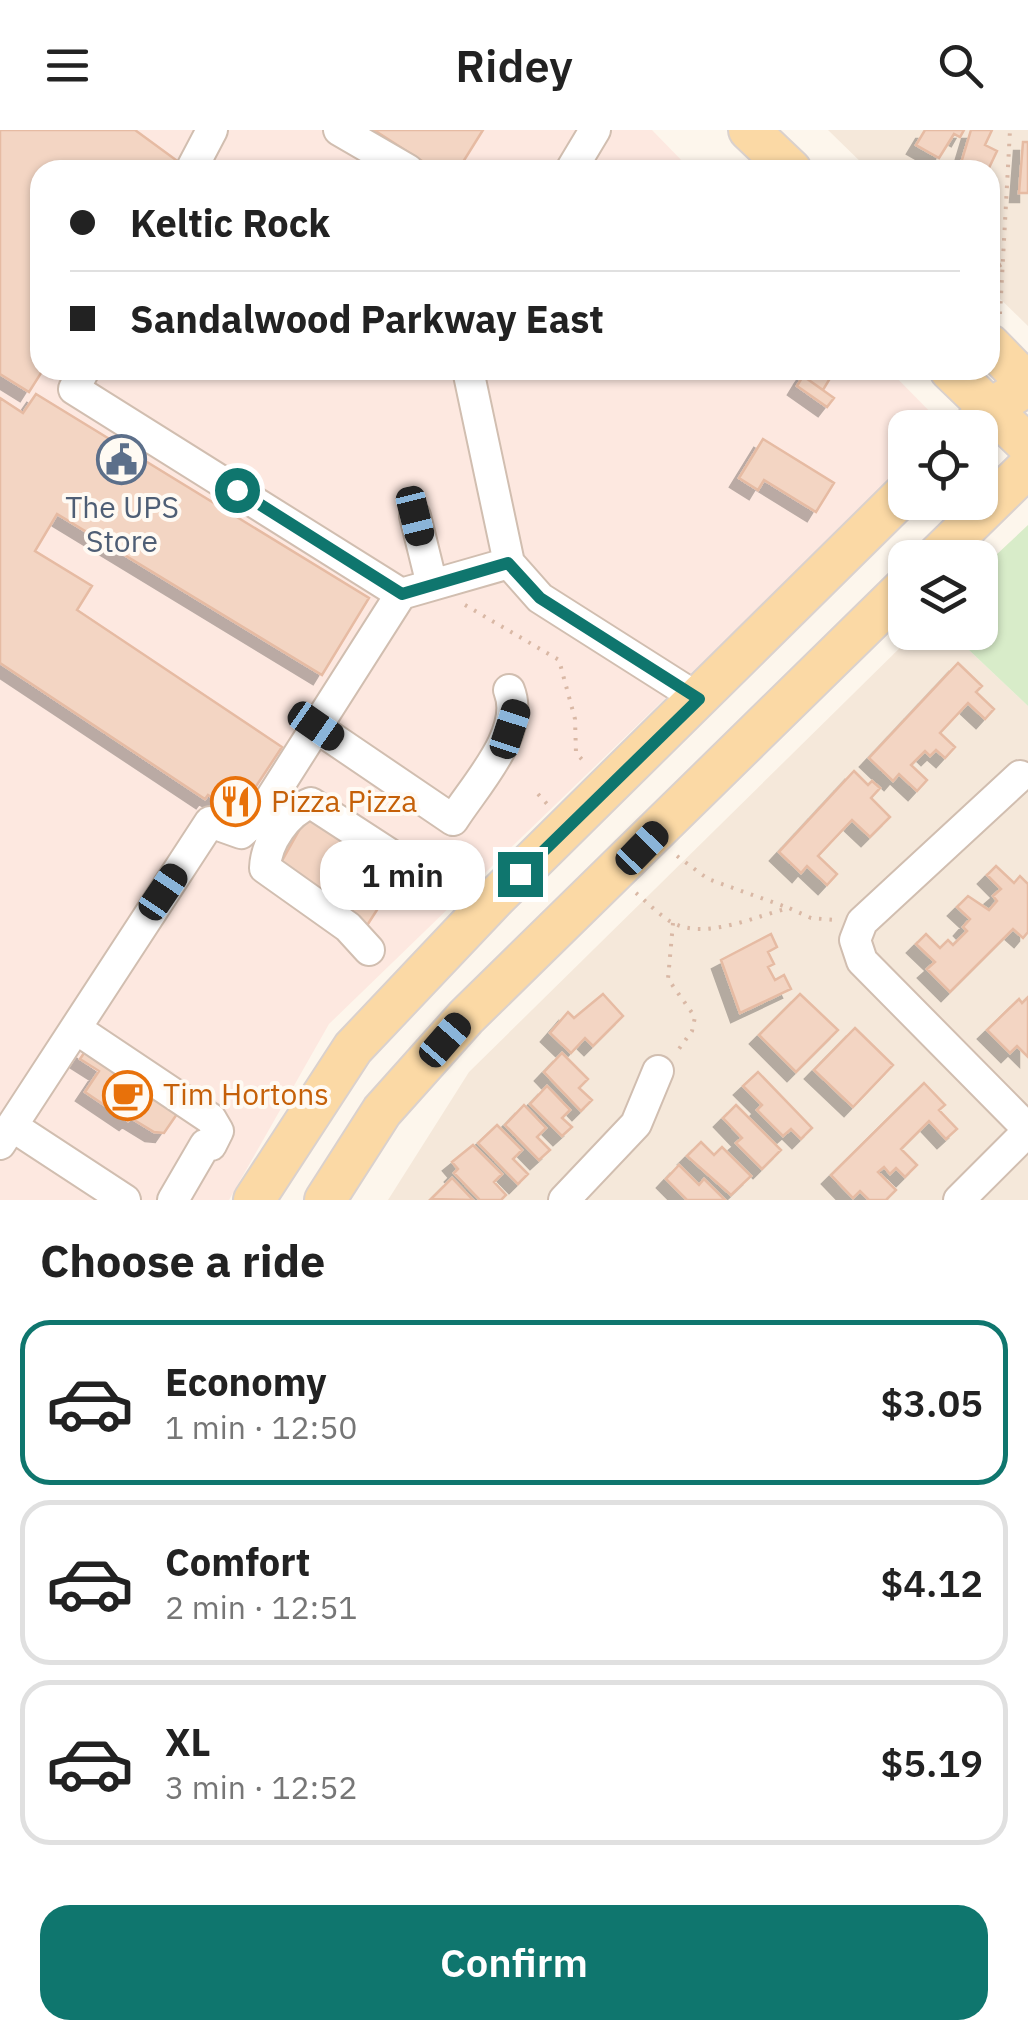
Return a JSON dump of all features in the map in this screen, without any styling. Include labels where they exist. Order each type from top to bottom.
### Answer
[{"type":"main road","points":[[749,130],[780,160]]},
{"type":"main road","points":[[993,410],[1028,385],[1000,341]]},
{"type":"main road","points":[[956,380],[974,410]]},
{"type":"main road","points":[[998,429],[1028,445]]},
{"type":"main road","points":[[954,540],[1028,467]]},
{"type":"main road","points":[[254,1200],[353,1048],[569,826],[888,510]]},
{"type":"main road","points":[[325,1200],[382,1111],[466,1017],[888,604]]},
{"type":"main road","points":[[699,699],[748,740]]},
{"type":"street","points":[[196,160],[212,130]]},
{"type":"street","points":[[339,130],[391,160]]},
{"type":"street","points":[[577,160],[596,130]]},
{"type":"street","points":[[79,380],[74,389],[402,594]]},
{"type":"street","points":[[470,380],[508,563],[540,598],[699,699]]},
{"type":"street","points":[[415,516],[432,585]]},
{"type":"street","points":[[125,1200],[6,1135],[210,822],[241,833],[259,817],[402,594],[508,563]]},
{"type":"street","points":[[316,726],[453,820],[510,729],[517,708],[510,690]]},
{"type":"street","points":[[959,1200],[1028,1130],[862,961],[855,940],[862,922],[1020,776]]},
{"type":"street","points":[[369,950],[348,927],[265,868],[266,857],[296,808],[310,803],[428,880]]},
{"type":"street","points":[[78,1030],[211,1120],[218,1131],[211,1146],[212,1156],[183,1200]]},
{"type":"street","points":[[564,1200],[636,1124],[658,1071]]},
{"type":"street","points":[[172,1200],[205,1146],[211,1146]]},
{"type":"path","points":[[1000,281],[1010,130]]},
{"type":"path","points":[[432,585],[559,660],[576,719],[576,753],[587,765]]},
{"type":"path","points":[[538,794],[569,826]]},
{"type":"path","points":[[676,855],[708,878],[810,918],[862,922]]},
{"type":"path","points":[[615,875],[673,924],[708,929],[789,908]]},
{"type":"path","points":[[658,1071],[684,1044],[695,1016],[668,979],[673,924]]},
{"type":"shaded area","points":[[0,130],[652,130],[681,160],[30,160],[30,380],[899,380],[928,410],[888,410],[888,482],[329,1024],[229,1200],[0,1200]]},
{"type":"shaded area","points":[[828,130],[1028,130],[1028,326],[1000,299],[1000,160],[859,160]]},
{"type":"shaded area","points":[[898,650],[969,650],[1028,706],[1028,1200],[388,1200],[469,1072]]},
{"type":"green space","points":[[1028,525],[1028,706],[969,650],[998,650],[998,553]]},
{"type":"building","points":[[0,130],[135,130],[176,160],[30,160],[30,380],[37,380],[29,392],[0,374]]},
{"type":"building","points":[[374,130],[483,130],[464,160],[420,160]]},
{"type":"building","points":[[925,130],[964,130],[960,137],[954,134],[939,158],[916,145]]},
{"type":"building","points":[[971,130],[992,130],[985,145],[997,151],[993,160],[962,160]]},
{"type":"building","points":[[1023,142],[1028,142],[1028,193],[1019,193]]},
{"type":"building","points":[[801,380],[809,380],[834,398],[827,407],[797,386]]},
{"type":"building","points":[[809,380],[829,380],[823,390]]},
{"type":"building","points":[[36,394],[369,598],[322,675],[57,514],[35,551],[92,586],[77,610],[282,747],[243,806],[235,801],[230,809],[208,795],[205,799],[0,663],[0,398],[23,413]]},
{"type":"building","points":[[763,439],[834,483],[816,512],[764,480],[758,490],[739,478]]},
{"type":"building","points":[[958,663],[982,686],[976,692],[994,709],[985,719],[968,703],[940,733],[955,747],[945,758],[936,750],[930,756],[925,751],[911,765],[927,780],[917,791],[899,774],[893,781],[869,758]]},
{"type":"building","points":[[854,771],[868,785],[872,781],[880,788],[871,798],[890,817],[870,837],[852,820],[818,856],[837,874],[827,885],[807,866],[801,873],[779,852]]},
{"type":"building","points":[[310,811],[402,871],[366,927],[273,868],[280,857],[283,859]]},
{"type":"building","points":[[996,866],[1014,883],[1020,876],[1028,884],[1028,932],[1023,938],[1013,929],[950,992],[927,969],[935,962],[916,944],[926,934],[940,948],[948,940],[953,945],[967,931],[963,927],[970,919],[957,907],[968,896],[989,910],[997,901],[993,896],[1001,889],[987,875]]},
{"type":"building","points":[[771,934],[777,947],[768,952],[774,964],[768,967],[775,980],[784,975],[791,989],[740,1013],[721,960]]},
{"type":"building","points":[[603,994],[623,1016],[593,1046],[585,1038],[571,1053],[550,1033],[568,1012],[574,1018]]},
{"type":"building","points":[[800,994],[838,1030],[796,1072],[759,1035]]},
{"type":"building","points":[[1028,997],[1028,1057],[1017,1046],[1010,1053],[987,1030],[1019,999],[1022,1003]]},
{"type":"building","points":[[855,1028],[893,1065],[853,1107],[814,1070]]},
{"type":"building","name":"Tim Hortons","points":[[86,1050],[177,1114],[164,1133],[154,1132],[131,1118],[128,1121],[85,1092],[99,1071],[80,1059]]},
{"type":"building","points":[[562,1053],[588,1079],[579,1088],[592,1100],[581,1111],[544,1072]]},
{"type":"building","points":[[758,1072],[812,1128],[801,1139],[791,1129],[783,1136],[757,1110],[762,1105],[743,1086]]},
{"type":"building","points":[[924,1083],[945,1105],[939,1110],[957,1129],[946,1139],[929,1121],[901,1149],[917,1165],[905,1177],[896,1168],[890,1174],[884,1167],[878,1172],[896,1190],[886,1200],[869,1200],[860,1191],[853,1198],[831,1175]]},
{"type":"building","points":[[547,1086],[570,1110],[562,1118],[572,1127],[562,1136],[530,1104]]},
{"type":"building","points":[[524,1105],[546,1128],[537,1137],[550,1150],[539,1160],[505,1125]]},
{"type":"building","points":[[736,1105],[781,1150],[762,1169],[736,1143],[742,1138],[723,1118]]},
{"type":"building","points":[[497,1125],[522,1150],[513,1159],[528,1174],[518,1184],[478,1143]]},
{"type":"building","points":[[701,1142],[714,1155],[722,1147],[751,1176],[731,1195],[687,1156]]},
{"type":"building","points":[[473,1145],[502,1174],[494,1182],[506,1195],[501,1200],[480,1200],[454,1173],[458,1169],[452,1162]]},
{"type":"building","points":[[679,1165],[699,1185],[704,1179],[725,1200],[687,1200],[666,1179]]},
{"type":"building","points":[[452,1178],[473,1200],[431,1199]]},
{"type":"place","name":"The UPS Store","points":[[122,459]]},
{"type":"place","name":"Pizza Pizza","points":[[236,802]]},
{"type":"place","name":"Tim Hortons","points":[[128,1095]]},
{"type":"route","points":[[237,490],[402,594],[508,563],[540,598],[699,699],[520,874]]}]
